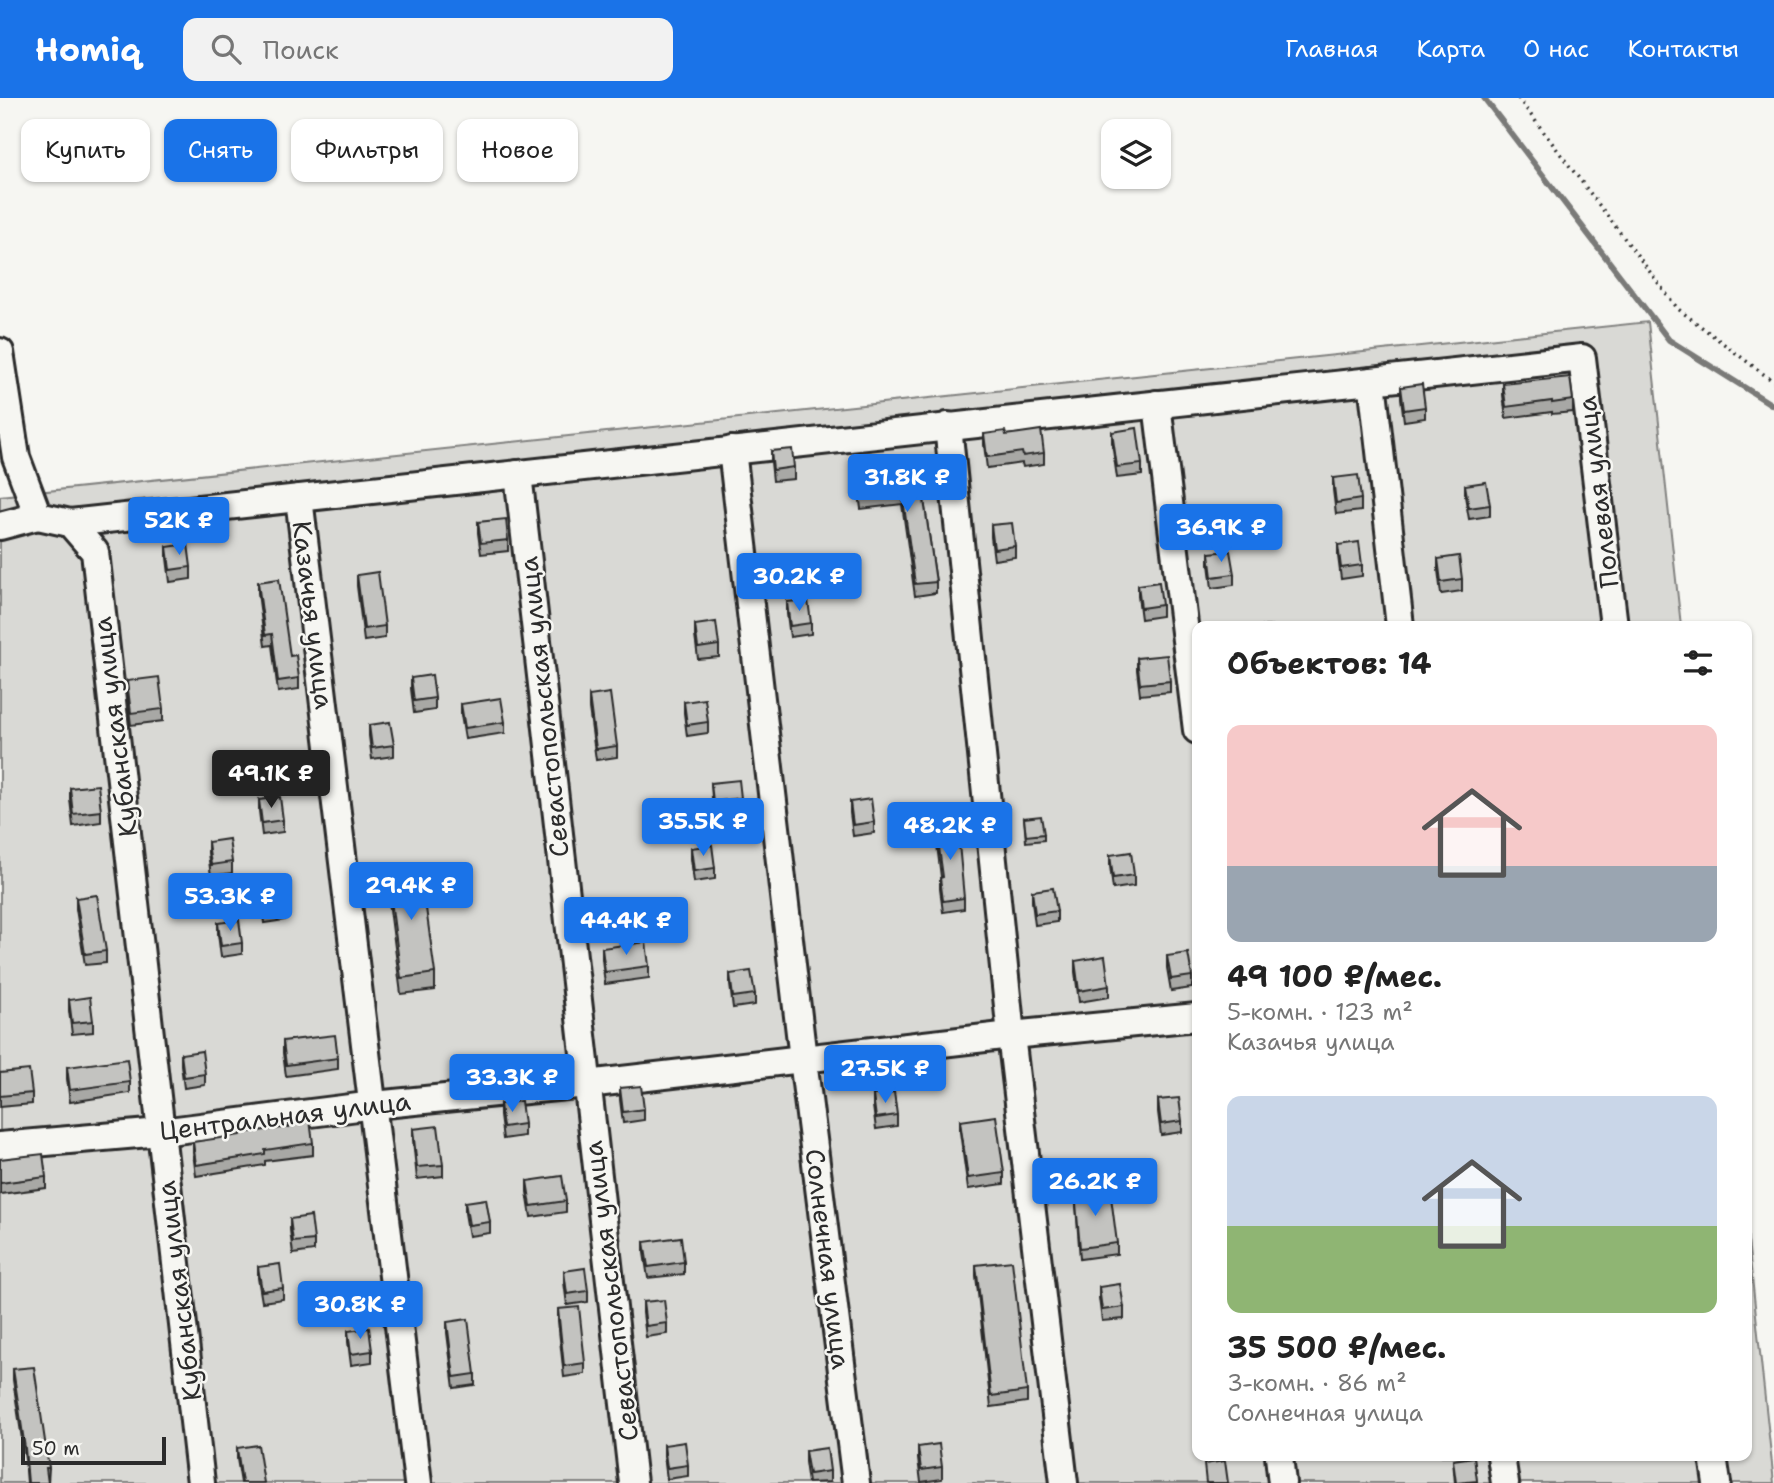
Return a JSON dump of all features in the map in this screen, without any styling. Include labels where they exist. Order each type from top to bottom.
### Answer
[{"type":"street","points":[[0,352],[16,457],[38,516]]},
{"type":"street","name":"Полевая улица","points":[[1372,381],[1582,358],[1613,621]]},
{"type":"street","points":[[0,526],[38,516],[70,523],[1372,381],[1399,621]]},
{"type":"street","points":[[1157,404],[1192,689]]},
{"type":"street","points":[[948,426],[1011,1035],[1065,1483]]},
{"type":"street","name":"Солнечная улица","points":[[732,450],[856,1483]]},
{"type":"street","name":"Севастопольская улица","points":[[518,474],[633,1483]]},
{"type":"street","name":"Казачья улица","points":[[299,498],[418,1483]]},
{"type":"street","name":"Кубанская улица","points":[[70,523],[94,552],[201,1483]]},
{"type":"street","name":"Центральная улица","points":[[0,1146],[161,1132],[374,1105],[1192,1017]]},
{"type":"street","points":[[1280,1461],[1282,1483]]},
{"type":"street","points":[[1503,1461],[1505,1483]]},
{"type":"street","points":[[1714,1461],[1717,1483]]},
{"type":"path","points":[[1517,98],[1678,309],[1774,382]]},
{"type":"shaded area","points":[[1648,322],[1680,621],[1192,621],[1192,1461],[1752,1461],[1752,1278],[1774,1483],[0,1483],[0,496]]},
{"type":"building","points":[[1570,377],[1573,400],[1506,407],[1503,384]]},
{"type":"building","points":[[1422,384],[1425,407],[1404,410],[1401,387]]},
{"type":"building","points":[[1137,428],[1142,464],[1117,467],[1112,432]]},
{"type":"building","points":[[1041,430],[1044,453],[1023,456],[1022,452],[987,457],[984,434],[1005,431],[1006,435]]},
{"type":"building","points":[[792,449],[794,467],[773,470],[771,451]]},
{"type":"building","points":[[919,466],[936,582],[915,584],[902,492],[861,498],[858,475]]},
{"type":"building","points":[[1358,475],[1361,499],[1336,503],[1333,478]]},
{"type":"building","points":[[1486,482],[1490,505],[1469,508],[1465,485]]},
{"type":"building","points":[[506,519],[508,540],[481,543],[478,522]]},
{"type":"building","points":[[1012,523],[1015,546],[994,549],[991,525]]},
{"type":"building","points":[[1359,542],[1362,565],[1341,568],[1338,545]]},
{"type":"building","points":[[188,544],[191,567],[170,570],[167,547]]},
{"type":"building","points":[[1230,551],[1234,574],[1212,577],[1209,553]]},
{"type":"building","points":[[1459,556],[1462,579],[1441,582],[1438,559]]},
{"type":"building","points":[[378,572],[385,626],[364,629],[357,575]]},
{"type":"building","points":[[279,579],[290,656],[296,655],[299,678],[278,681],[272,634],[265,635],[258,582]]},
{"type":"building","points":[[1159,582],[1162,605],[1141,608],[1138,585]]},
{"type":"building","points":[[808,600],[811,623],[790,626],[787,602]]},
{"type":"building","points":[[716,622],[719,645],[698,648],[695,625]]},
{"type":"building","points":[[1167,655],[1170,681],[1140,684],[1137,658]]},
{"type":"building","points":[[432,675],[435,698],[414,701],[411,678]]},
{"type":"building","points":[[159,677],[163,709],[131,713],[127,681]]},
{"type":"building","points":[[610,693],[617,746],[596,749],[589,696]]},
{"type":"building","points":[[501,698],[505,722],[465,728],[461,704]]},
{"type":"building","points":[[705,699],[708,722],[687,725],[684,702]]},
{"type":"building","points":[[390,722],[394,745],[372,748],[369,725]]},
{"type":"building","points":[[739,780],[741,798],[713,802],[711,783]]},
{"type":"building","points":[[98,785],[101,811],[73,814],[70,788]]},
{"type":"building","points":[[280,797],[283,820],[262,823],[259,800]]},
{"type":"building","points":[[871,799],[874,822],[853,825],[850,802]]},
{"type":"building","points":[[1041,816],[1044,834],[1026,836],[1024,818]]},
{"type":"building","points":[[957,822],[964,898],[943,901],[940,878],[943,877],[936,825]]},
{"type":"building","points":[[229,839],[232,862],[211,865],[208,842]]},
{"type":"building","points":[[712,845],[715,868],[694,871],[691,848]]},
{"type":"building","points":[[1131,852],[1134,875],[1113,878],[1110,855]]},
{"type":"building","points":[[420,865],[435,973],[401,978],[387,869]]},
{"type":"building","points":[[282,886],[285,909],[264,912],[261,889]]},
{"type":"building","points":[[1053,888],[1057,911],[1035,914],[1032,891]]},
{"type":"building","points":[[97,895],[106,951],[85,954],[76,898]]},
{"type":"building","points":[[239,920],[242,943],[221,946],[218,923]]},
{"type":"building","points":[[646,942],[649,966],[605,972],[602,948]]},
{"type":"building","points":[[1188,953],[1192,976],[1171,979],[1167,956]]},
{"type":"building","points":[[1105,956],[1109,986],[1079,991],[1075,961]]},
{"type":"building","points":[[751,971],[755,994],[733,997],[730,974]]},
{"type":"building","points":[[90,997],[93,1021],[72,1023],[69,1000]]},
{"type":"building","points":[[335,1035],[338,1058],[286,1065],[283,1041]]},
{"type":"building","points":[[202,1051],[205,1074],[184,1077],[181,1054]]},
{"type":"building","points":[[127,1059],[130,1082],[70,1090],[67,1067]]},
{"type":"building","points":[[29,1070],[32,1093],[0,1096],[0,1073]]},
{"type":"building","points":[[641,1086],[644,1109],[623,1112],[620,1088]]},
{"type":"building","points":[[894,1092],[897,1115],[876,1118],[873,1095]]},
{"type":"building","points":[[1179,1098],[1182,1121],[1161,1124],[1158,1100]]},
{"type":"building","points":[[521,1101],[524,1124],[503,1127],[500,1104]]},
{"type":"building","points":[[996,1116],[1004,1173],[968,1178],[960,1121]]},
{"type":"building","points":[[310,1120],[313,1143],[196,1165],[193,1142],[289,1127],[289,1123]]},
{"type":"building","points":[[438,1126],[443,1165],[417,1167],[413,1129]]},
{"type":"building","points":[[43,1154],[46,1177],[0,1183],[0,1159]]},
{"type":"building","points":[[562,1176],[566,1201],[531,1206],[527,1181]]},
{"type":"building","points":[[1110,1189],[1117,1243],[1080,1248],[1075,1192]]},
{"type":"building","points":[[486,1199],[490,1222],[469,1225],[465,1202]]},
{"type":"building","points":[[311,1216],[314,1240],[293,1242],[290,1219]]},
{"type":"building","points":[[681,1237],[684,1262],[648,1267],[644,1242]]},
{"type":"building","points":[[1012,1261],[1027,1391],[991,1396],[976,1265]]},
{"type":"building","points":[[280,1264],[283,1288],[262,1291],[258,1267]]},
{"type":"building","points":[[585,1268],[588,1291],[567,1294],[564,1271]]},
{"type":"building","points":[[1120,1284],[1124,1307],[1102,1310],[1099,1287]]},
{"type":"building","points":[[664,1300],[667,1323],[646,1326],[643,1302]]},
{"type":"building","points":[[579,1307],[585,1363],[564,1366],[558,1309]]},
{"type":"building","points":[[468,1319],[475,1374],[454,1377],[447,1322]]},
{"type":"building","points":[[369,1328],[372,1351],[351,1354],[348,1331]]},
{"type":"building","points":[[34,1367],[49,1468],[46,1468],[48,1483],[28,1483],[13,1369]]},
{"type":"building","points":[[685,1442],[688,1465],[667,1468],[664,1445]]},
{"type":"building","points":[[939,1444],[942,1467],[921,1470],[918,1447]]},
{"type":"building","points":[[258,1445],[264,1483],[242,1483],[237,1448]]},
{"type":"building","points":[[827,1448],[830,1471],[809,1474],[805,1451]]},
{"type":"building","points":[[1225,1461],[1228,1483],[1206,1483],[1204,1464]]},
{"type":"building","points":[[1453,1461],[1474,1461],[1477,1481],[1456,1483]]},
{"type":"waterway","points":[[1484,98],[1669,340],[1774,406]]}]
